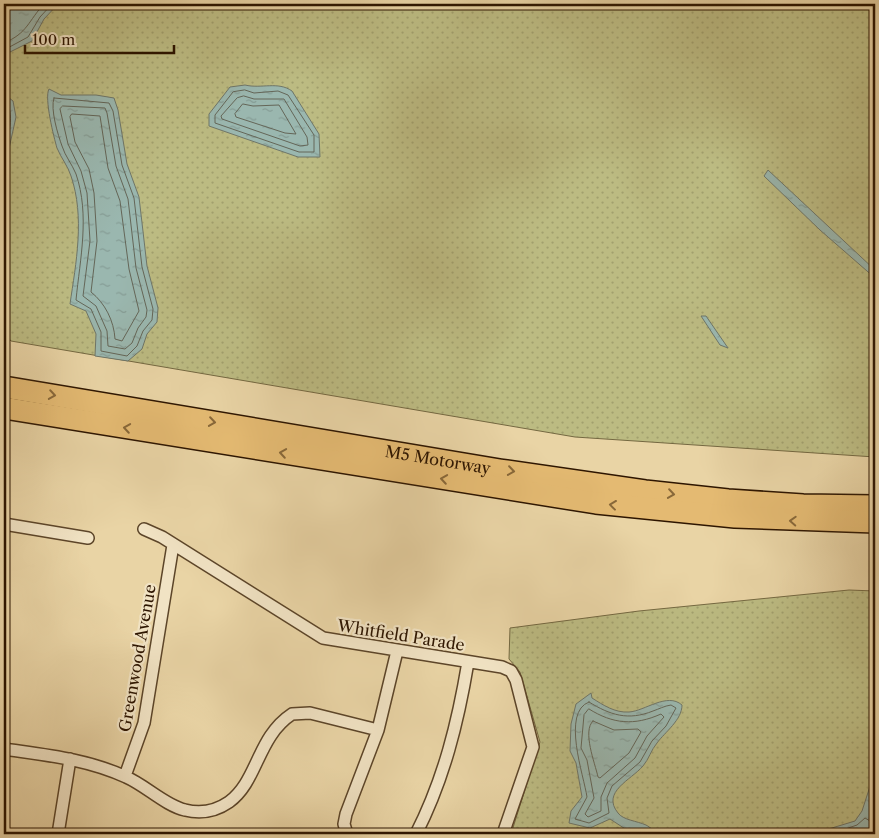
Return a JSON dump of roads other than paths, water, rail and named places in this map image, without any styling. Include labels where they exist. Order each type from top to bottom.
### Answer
[{"type":"highway","name":"M5 Motorway","points":[[4,387],[500,470],[645,491],[718,500],[803,505],[875,506]]},
{"type":"highway","name":"M5 Motorway","points":[[4,408],[596,503],[736,517],[875,522]]},
{"type":"street","points":[[4,524],[88,538]]},
{"type":"street","name":"Whitfield Parade","points":[[144,529],[174,544],[323,638],[502,667],[511,671],[516,680],[532,738],[531,752],[503,834]]},
{"type":"street","name":"Greenwood Avenue","points":[[125,776],[144,723],[174,544]]},
{"type":"street","points":[[348,834],[344,824],[346,814],[378,730],[397,650]]},
{"type":"street","points":[[416,834],[436,791],[451,746],[468,662]]},
{"type":"street","points":[[4,749],[70,759],[125,776],[181,809],[196,812],[208,811],[224,806],[239,793],[268,737],[292,714],[310,713],[378,730]]},
{"type":"street","points":[[58,834],[70,759]]},
{"type":"water","points":[[4,4],[58,4],[44,19],[32,41],[4,55]]},
{"type":"water","points":[[245,85],[281,86],[292,91],[319,134],[320,157],[298,157],[209,126],[209,114],[230,87]]},
{"type":"water","points":[[49,89],[61,95],[96,95],[114,98],[118,110],[127,164],[139,197],[147,266],[158,308],[157,322],[147,334],[142,349],[128,361],[95,356],[96,334],[86,311],[70,304],[78,240],[78,208],[71,176],[57,148],[54,136],[48,101]]},
{"type":"water","points":[[4,94],[13,101],[16,117],[4,171]]},
{"type":"water","points":[[768,170],[875,270],[875,278],[820,230],[764,176]]},
{"type":"water","points":[[701,316],[706,316],[728,348],[720,345]]},
{"type":"water","points":[[591,693],[592,698],[600,703],[614,710],[624,712],[635,711],[670,700],[682,705],[676,721],[655,746],[645,763],[620,787],[613,799],[614,806],[620,815],[646,825],[658,834],[633,834],[610,819],[590,828],[569,823],[571,811],[582,797],[576,763],[570,751],[571,724],[576,704]]},
{"type":"water","points":[[874,774],[875,793],[871,816],[875,822],[875,834],[812,834],[855,821],[862,811]]}]
